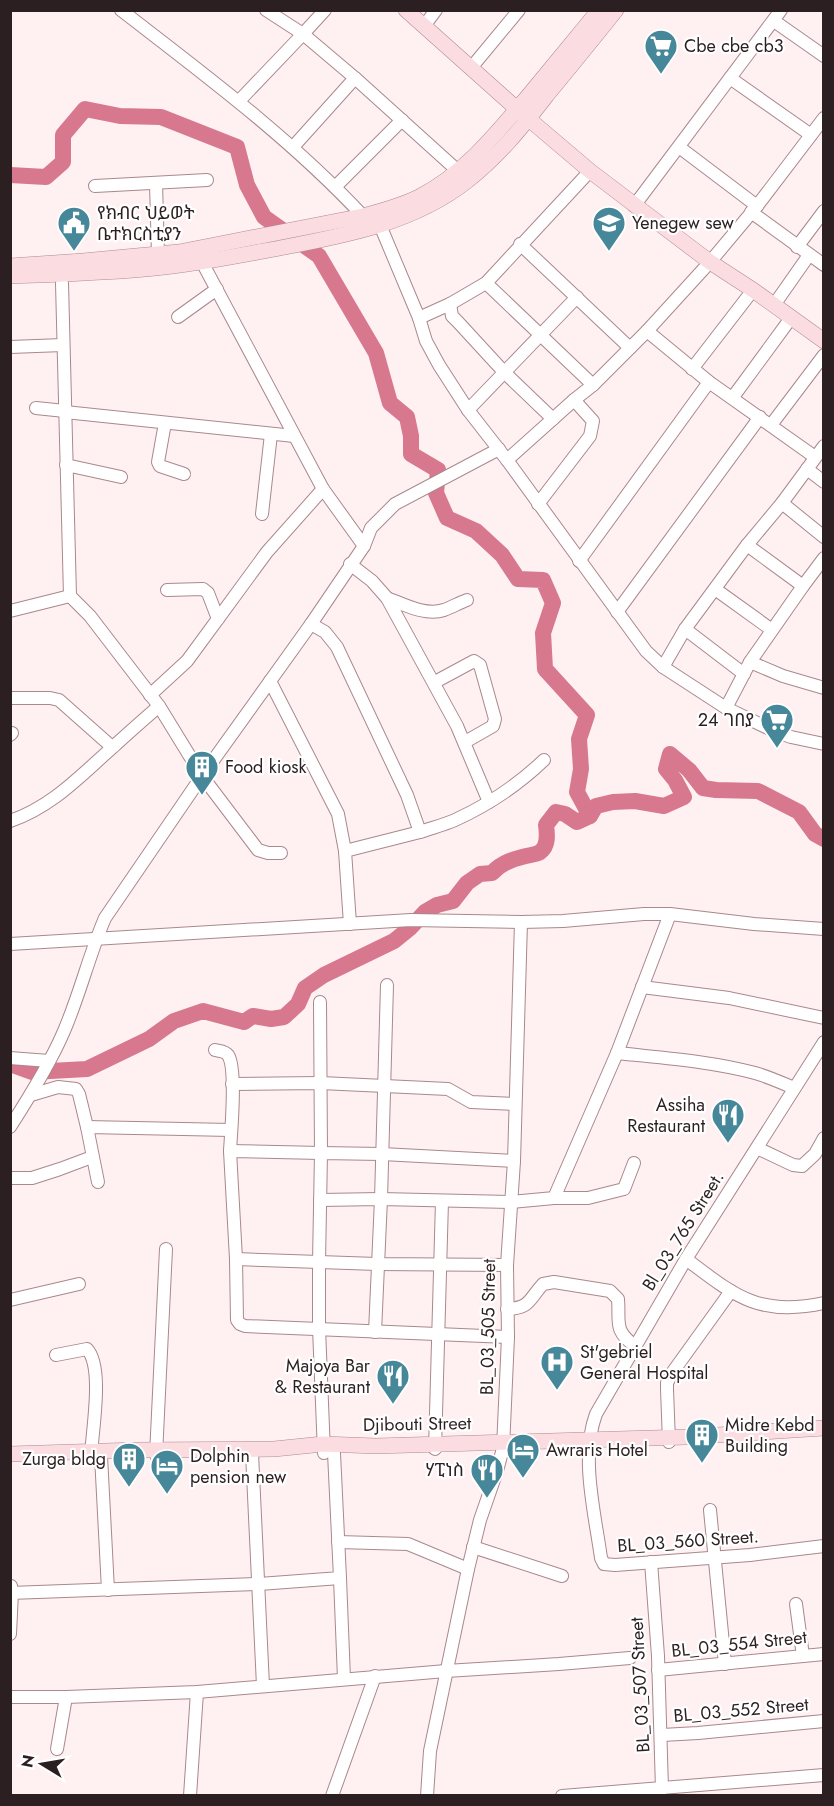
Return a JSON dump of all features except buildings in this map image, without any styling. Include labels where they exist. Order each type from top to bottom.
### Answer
[{"type":"main road","points":[[406,10],[523,114],[634,206],[824,341]]},
{"type":"main road","points":[[10,276],[84,267],[245,238],[277,241],[324,240],[381,225],[442,199],[507,144],[523,114],[599,10]]},
{"type":"main road","points":[[10,266],[156,268],[202,262],[260,252],[277,241],[310,227],[392,208],[418,197],[458,171],[523,114],[616,10]]},
{"type":"main road","points":[[10,257],[57,255],[84,267]]},
{"type":"main road","points":[[10,284],[62,283],[84,267]]},
{"type":"main road","name":"Djibouti Street","points":[[669,1440],[824,1428]]},
{"type":"main road","name":"Djibouti Street","points":[[156,1453],[252,1453],[824,1435]]},
{"type":"main road","name":"Djibouti Street","points":[[10,1456],[274,1449],[327,1450]]},
{"type":"street","points":[[121,10],[293,147],[363,216]]},
{"type":"street","points":[[266,10],[303,34],[458,171]]},
{"type":"street","points":[[238,101],[325,10]]},
{"type":"street","points":[[424,26],[436,10]]},
{"type":"street","points":[[471,68],[519,10]]},
{"type":"street","points":[[634,206],[777,16],[824,56]]},
{"type":"street","points":[[293,147],[355,78]]},
{"type":"street","points":[[507,460],[593,385],[647,331],[710,262],[819,128],[730,78]]},
{"type":"street","points":[[336,187],[402,120]]},
{"type":"street","points":[[680,147],[797,247],[824,265]]},
{"type":"street","points":[[419,318],[450,304],[486,283],[590,171]]},
{"type":"street","points":[[95,186],[207,180]]},
{"type":"street","points":[[156,183],[158,255]]},
{"type":"street","points":[[797,247],[824,211]]},
{"type":"street","points":[[381,225],[430,350],[468,410],[646,651],[663,667],[726,708],[781,734],[824,744]]},
{"type":"street","points":[[520,244],[630,348]]},
{"type":"street","points":[[774,305],[809,255]]},
{"type":"street","points":[[202,262],[323,489],[364,546]]},
{"type":"street","points":[[62,283],[70,596],[90,616],[159,706],[202,776],[258,850],[281,853]]},
{"type":"street","points":[[486,283],[593,385]]},
{"type":"street","points":[[178,317],[217,289]]},
{"type":"street","points":[[692,369],[753,290]]},
{"type":"street","points":[[468,410],[577,297]]},
{"type":"street","points":[[450,304],[452,316],[504,372],[553,419]]},
{"type":"street","points":[[733,397],[791,318]]},
{"type":"street","points":[[647,331],[709,382],[815,457]]},
{"type":"street","points":[[10,347],[63,345]]},
{"type":"street","points":[[771,425],[824,355]]},
{"type":"street","points":[[579,561],[709,382]]},
{"type":"street","points":[[538,504],[590,436],[593,421],[574,400]]},
{"type":"street","points":[[36,408],[294,436]]},
{"type":"street","points":[[617,612],[760,417]]},
{"type":"street","points":[[165,423],[158,462],[160,466],[184,474]]},
{"type":"street","points":[[262,514],[271,434]]},
{"type":"street","points":[[663,667],[685,629],[824,446]]},
{"type":"street","points":[[10,1127],[45,1070],[64,1030],[105,918],[202,776],[311,624],[364,546],[371,528],[395,504],[499,449]]},
{"type":"street","points":[[66,465],[121,477]]},
{"type":"street","points":[[807,469],[824,482]]},
{"type":"street","points":[[150,695],[187,661],[267,552],[323,489]]},
{"type":"street","points":[[782,503],[824,537]]},
{"type":"street","points":[[747,545],[803,586]]},
{"type":"street","points":[[351,564],[372,581],[387,598],[435,682],[465,742],[489,802]]},
{"type":"street","points":[[726,708],[750,662],[803,586],[822,564]]},
{"type":"street","points":[[167,590],[203,589],[208,593],[218,619]]},
{"type":"street","points":[[715,589],[772,630]]},
{"type":"street","points":[[10,611],[70,596]]},
{"type":"street","points":[[387,598],[433,612],[467,600]]},
{"type":"street","points":[[311,624],[326,632],[337,647],[408,795],[420,831]]},
{"type":"street","points":[[685,629],[744,674]]},
{"type":"street","points":[[435,682],[474,661],[480,665],[495,719],[493,726],[465,742]]},
{"type":"street","points":[[750,662],[783,676],[824,688]]},
{"type":"street","points":[[270,681],[338,814],[345,851],[350,924]]},
{"type":"street","points":[[10,698],[59,700],[112,747]]},
{"type":"street","points":[[10,821],[53,800],[159,706]]},
{"type":"street","points":[[345,851],[454,821],[489,802],[530,774],[544,760]]},
{"type":"street","points":[[10,944],[411,920],[521,922],[670,914],[754,924],[824,929]]},
{"type":"street","points":[[554,1198],[617,1053],[670,914]]},
{"type":"street","name":"BL_03_505 Street","points":[[427,1796],[430,1751],[468,1569],[503,1445],[507,1266],[514,1161],[521,922]]},
{"type":"street","points":[[375,1332],[387,986]]},
{"type":"street","points":[[642,987],[729,998],[824,1018]]},
{"type":"street","points":[[320,1002],[319,1328],[327,1450],[338,1542],[344,1679]]},
{"type":"street","name":"Bl_03_765 Street.","points":[[590,1442],[596,1414],[635,1346],[686,1259],[824,1042]]},
{"type":"street","points":[[215,1050],[228,1055],[231,1063],[230,1151],[237,1259],[236,1317],[240,1324],[507,1337]]},
{"type":"street","points":[[617,1053],[698,1062],[742,1070],[795,1088]]},
{"type":"street","points":[[10,1058],[45,1070]]},
{"type":"street","points":[[232,1084],[321,1083],[448,1089],[471,1102],[515,1104]]},
{"type":"street","points":[[31,1095],[58,1087],[76,1089],[87,1127],[98,1182]]},
{"type":"street","points":[[87,1127],[231,1130]]},
{"type":"street","points":[[757,1148],[793,1165],[802,1166],[815,1154],[824,1138]]},
{"type":"street","points":[[230,1151],[382,1154],[514,1161]]},
{"type":"street","points":[[10,1178],[32,1178],[92,1156]]},
{"type":"street","points":[[320,1200],[511,1202],[588,1198],[624,1189],[634,1163]]},
{"type":"street","points":[[435,1446],[442,1201]]},
{"type":"street","points":[[156,1453],[166,1249]]},
{"type":"street","points":[[237,1259],[507,1266]]},
{"type":"street","points":[[686,1259],[745,1299],[773,1307],[810,1306],[824,1303]]},
{"type":"street","points":[[507,1309],[525,1306],[543,1284],[554,1282],[610,1291],[618,1299],[618,1322],[621,1334],[635,1346]]},
{"type":"street","points":[[10,1300],[79,1284]]},
{"type":"street","points":[[669,1440],[667,1383],[731,1291]]},
{"type":"street","points":[[56,1355],[87,1349],[93,1360],[96,1381],[94,1455],[108,1590]]},
{"type":"street","name":"BL_03_560 Street.","points":[[590,1442],[590,1472],[601,1558],[604,1564],[715,1558],[824,1546]]},
{"type":"street","points":[[252,1453],[263,1686]]},
{"type":"street","points":[[710,1510],[725,1664]]},
{"type":"street","points":[[338,1542],[408,1544],[468,1569]]},
{"type":"street","points":[[473,1547],[562,1576]]},
{"type":"street","name":"BL_03_507 Street","points":[[651,1562],[662,1735],[654,1791]]},
{"type":"street","points":[[11,1633],[11,1590],[108,1590],[259,1584],[340,1578]]},
{"type":"street","points":[[796,1604],[803,1656]]},
{"type":"street","name":"BL_03_554 Street","points":[[658,1670],[824,1654]]},
{"type":"street","points":[[10,1697],[197,1692],[375,1676],[630,1658]]},
{"type":"street","points":[[332,1796],[375,1676]]},
{"type":"street","points":[[190,1796],[197,1692]]},
{"type":"street","points":[[57,1749],[66,1697]]},
{"type":"street","name":"BL_03_552 Street","points":[[662,1735],[824,1721]]},
{"type":"street","points":[[562,1796],[718,1790],[824,1775]]},
{"type":"waterway","points":[[10,175],[46,177],[63,162],[63,135],[85,109],[120,116],[161,117],[237,147],[247,185],[264,217],[319,256],[376,353],[390,403],[407,417],[411,436],[411,454],[438,470],[436,493],[447,518],[476,531],[502,555],[518,579],[543,580],[553,603],[543,633],[545,669],[587,715],[579,739],[581,769],[577,792],[590,816]]},
{"type":"waterway","points":[[10,1064],[32,1072],[87,1069],[149,1039],[174,1021],[203,1011],[244,1022],[253,1016],[271,1019],[284,1017],[298,1004],[305,988],[324,975],[394,941],[425,912],[437,905],[453,901],[467,883],[480,874],[492,873],[510,861],[539,853],[546,843],[546,825],[556,812],[565,814],[577,822],[590,816],[596,806],[613,802],[635,801],[664,806],[684,797],[666,769],[670,754],[689,770],[703,788],[758,791],[799,812],[815,834],[824,839]]},
{"type":"place","name":"Cbe cbe cb3","points":[[661,75]]},
{"type":"place","name":"የክብር ህይወት ቤተክርስቲያን","points":[[74,252]]},
{"type":"place","name":"Yenegew sew","points":[[609,252]]},
{"type":"place","name":"24 ገበያ","points":[[777,749]]},
{"type":"place","name":"Food kiosk","points":[[202,796]]},
{"type":"place","name":"Assiha Restaurant","points":[[728,1144]]},
{"type":"place","name":"St'gebriel General Hospital","points":[[557,1391]]},
{"type":"place","name":"Majoya Bar & Restaurant","points":[[393,1405]]},
{"type":"place","name":"Midre Kebd Building","points":[[702,1464]]},
{"type":"place","name":"Awraris Hotel","points":[[523,1479]]},
{"type":"place","name":"Zurga bldg","points":[[129,1488]]},
{"type":"place","name":"Dolphin pension new","points":[[167,1495]]},
{"type":"place","name":"ሃፒነስ","points":[[487,1499]]}]
